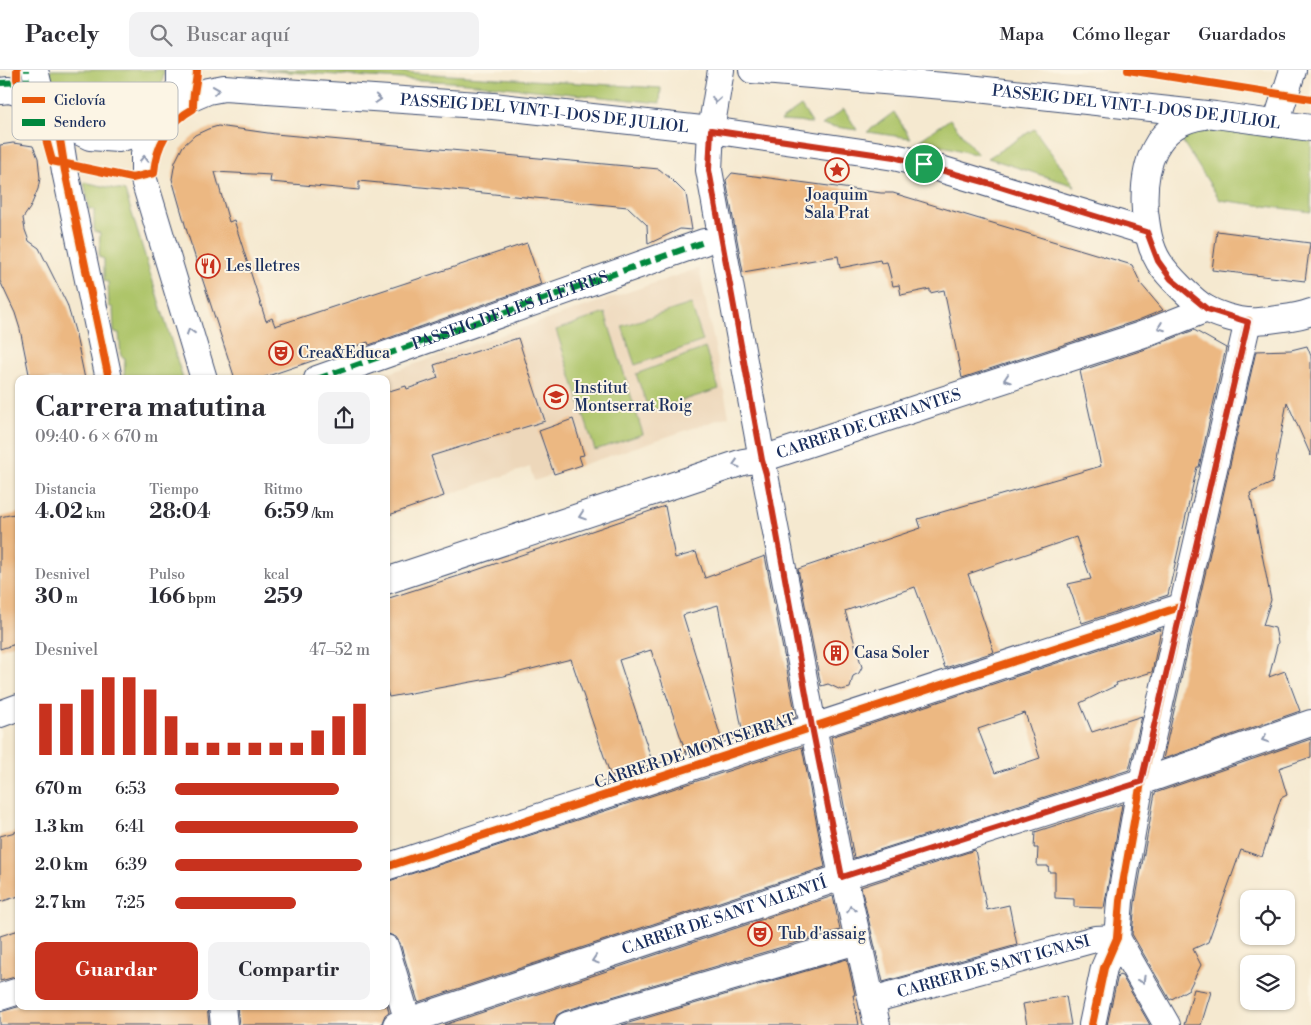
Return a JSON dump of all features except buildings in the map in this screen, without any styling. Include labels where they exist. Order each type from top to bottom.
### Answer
[{"type":"street","points":[[25,82],[27,80],[27,70]]},
{"type":"street","points":[[178,89],[180,70]]},
{"type":"street","points":[[722,70],[711,130],[709,170],[812,727],[842,877],[846,886],[874,1013]]},
{"type":"street","name":"PASSEIG DEL VINT-I-DOS DE JULIOL","points":[[752,70],[968,88],[1215,115],[1311,128]]},
{"type":"street","points":[[1276,123],[1293,70]]},
{"type":"street","name":"PASSEIG DEL VINT-I-DOS DE JULIOL","points":[[178,104],[208,90],[224,88],[493,106],[711,130],[901,159],[984,182],[1147,232]]},
{"type":"street","points":[[1215,115],[1194,118],[1173,127],[1159,141],[1151,155],[1144,186],[1147,232],[1158,261],[1171,279],[1207,309],[1248,322],[1310,316]]},
{"type":"street","points":[[60,140],[107,375]]},
{"type":"street","points":[[146,140],[144,154],[144,180],[203,375]]},
{"type":"street","name":"PASSEIG DE LES LLETRES","points":[[328,375],[704,242]]},
{"type":"street","name":"CARRER DE CERVANTES","points":[[390,580],[743,462],[762,460],[1141,335],[1207,309]]},
{"type":"street","points":[[1092,1025],[1104,968],[1117,938],[1120,901],[1141,782],[1248,322]]},
{"type":"street","name":"CARRER DE MONTSERRAT","points":[[390,866],[1183,606]]},
{"type":"street","points":[[0,714],[15,708]]},
{"type":"street","name":"CARRER DE SANT VALENTÍ","points":[[404,1024],[842,877],[1141,782],[1311,723]]},
{"type":"street","points":[[568,1025],[850,943],[857,937]]},
{"type":"street","points":[[1117,938],[1167,1025]]},
{"type":"street","name":"CARRER DE SANT IGNASI","points":[[874,1013],[1095,939],[1117,938]]},
{"type":"street","points":[[390,965],[404,1024]]},
{"type":"street","points":[[0,997],[15,992]]},
{"type":"street","points":[[222,1010],[224,1025]]},
{"type":"shaded area","name":"Institut Montserrat Roig","points":[[699,268],[729,416],[534,481],[530,467],[390,515],[390,375],[383,375]]},
{"type":"green space","points":[[50,70],[164,70],[162,82],[50,82]]},
{"type":"green space","points":[[257,70],[368,70],[661,88],[660,103],[466,83]]},
{"type":"green space","points":[[801,106],[812,123],[780,121]]},
{"type":"green space","points":[[844,109],[857,130],[822,125]]},
{"type":"green space","points":[[894,112],[910,138],[867,132]]},
{"type":"green space","points":[[950,119],[978,155],[920,140]]},
{"type":"green space","points":[[1209,128],[1311,141],[1311,212],[1220,200],[1181,139],[1197,131]]},
{"type":"green space","points":[[1034,129],[1075,186],[988,158]]},
{"type":"green space","points":[[84,182],[125,191],[182,375],[124,375],[125,358],[121,356],[119,333],[114,332],[113,308],[109,306],[108,282],[104,281],[104,259],[99,257],[100,233],[94,231],[94,210],[89,209]]},
{"type":"green space","points":[[691,304],[703,341],[635,365],[622,326]]},
{"type":"green space","points":[[605,313],[643,434],[595,450],[556,330]]},
{"type":"green space","points":[[705,348],[719,389],[649,411],[636,374]]},
{"type":"marked path","points":[[25,82],[27,80],[27,70]]},
{"type":"marked path","points":[[0,83],[12,83]]},
{"type":"marked path","points":[[328,375],[704,242]]},
{"type":"cycle path","points":[[17,70],[18,82]]},
{"type":"cycle path","points":[[178,120],[193,109],[197,70]]},
{"type":"cycle path","points":[[1128,70],[1311,99]]},
{"type":"cycle path","points":[[46,140],[52,161],[132,178],[154,173],[155,163],[163,140]]},
{"type":"cycle path","points":[[60,140],[108,375]]},
{"type":"cycle path","points":[[1092,1025],[1104,968],[1117,938],[1120,901],[1141,782],[1248,321]]},
{"type":"cycle path","points":[[390,866],[1183,606]]},
{"type":"place","name":"Joaquim Sala Prat","points":[[837,170]]},
{"type":"place","name":"Les lletres","points":[[208,266]]},
{"type":"place","name":"Crea&Educa","points":[[281,353]]},
{"type":"place","name":"Institut Montserrat Roig","points":[[556,397]]},
{"type":"place","name":"Casa Soler","points":[[836,653]]},
{"type":"place","name":"Tub d'assaig","points":[[760,934]]},
{"type":"route","points":[[711,130],[894,157],[924,164],[1147,232],[1158,261],[1171,279],[1207,309],[1248,322],[1141,782],[842,877],[812,727],[720,233],[709,170],[711,130]]}]
